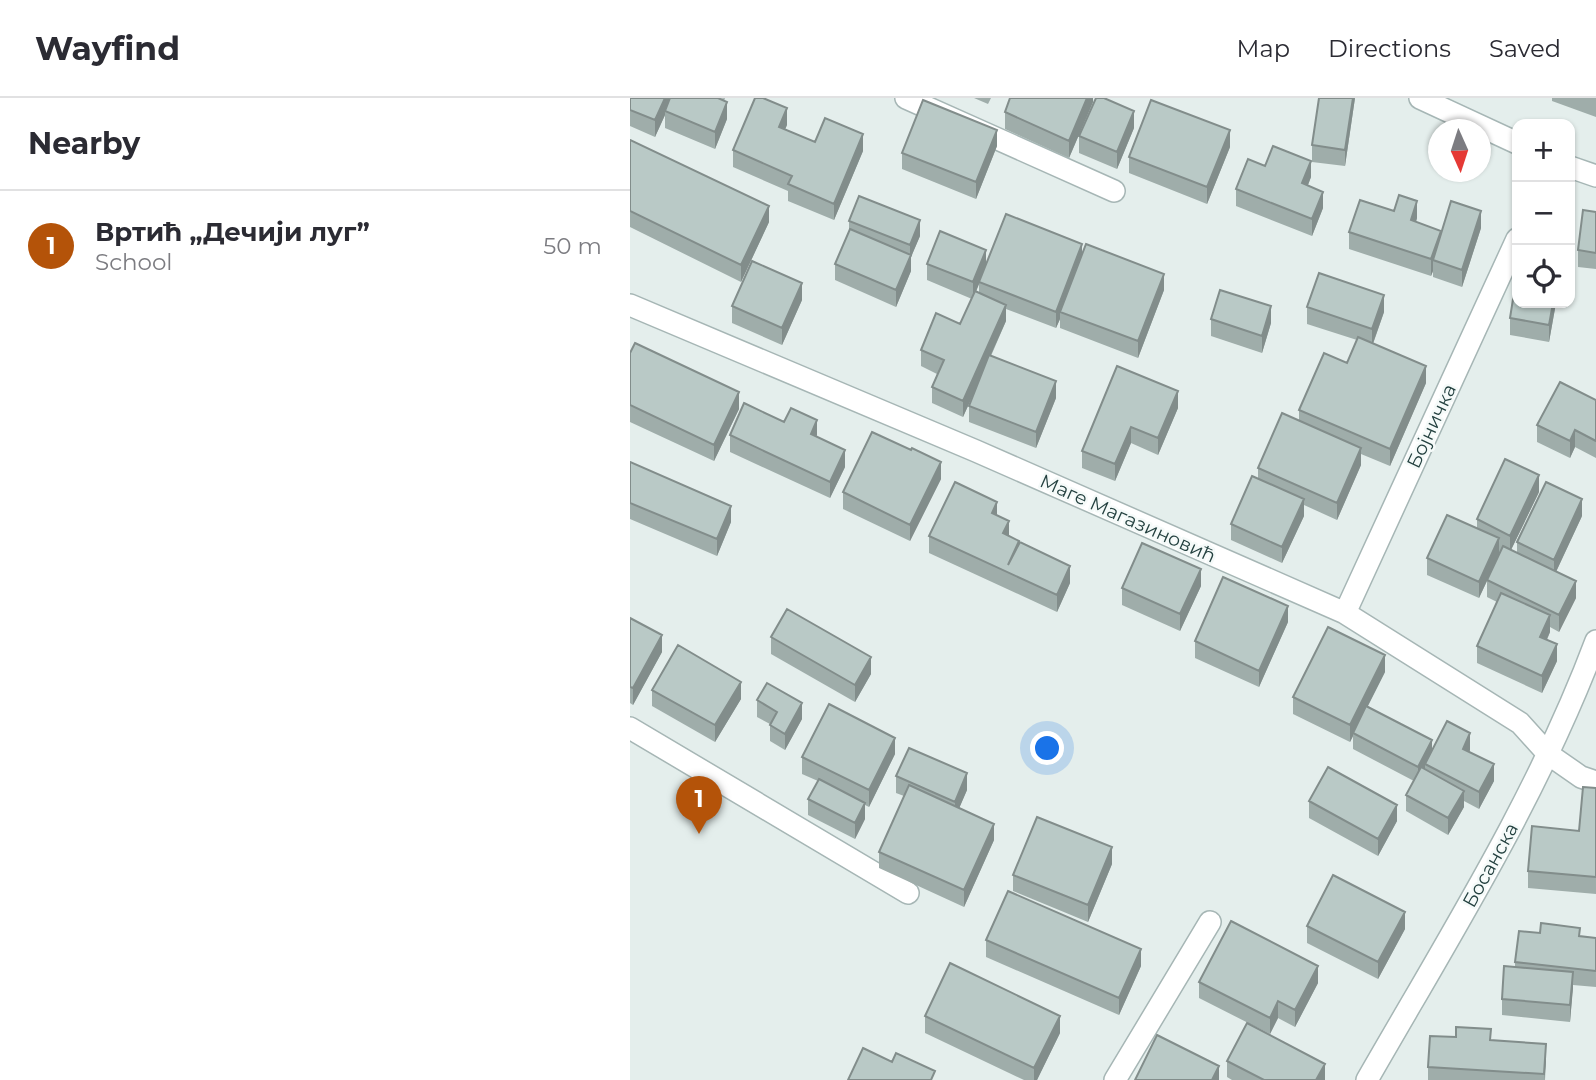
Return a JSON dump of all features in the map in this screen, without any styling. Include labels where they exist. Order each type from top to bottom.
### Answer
[{"type":"street","points":[[906,98],[1114,191]]},
{"type":"street","points":[[1420,98],[1512,142]]},
{"type":"street","points":[[1575,169],[1596,176]]},
{"type":"street","name":"Бојничка","points":[[1345,613],[1514,245]]},
{"type":"street","name":"Маге Магазиновић","points":[[630,305],[976,451],[1345,613],[1520,723],[1548,754],[1581,777],[1596,782]]},
{"type":"street","name":"Босанска","points":[[1367,1080],[1492,863],[1548,754],[1596,641]]},
{"type":"street","points":[[630,728],[908,893]]},
{"type":"street","points":[[1115,1080],[1210,922]]},
{"type":"building","points":[[630,98],[665,98],[655,120],[630,110]]},
{"type":"building","points":[[670,98],[718,98],[727,102],[715,132],[665,111]]},
{"type":"building","points":[[755,98],[763,98],[787,108],[779,127],[815,142],[825,118],[863,134],[834,204],[788,184],[792,176],[733,150]]},
{"type":"building","points":[[1010,98],[1087,98],[1069,141],[1005,112]]},
{"type":"building","points":[[1096,98],[1104,98],[1134,111],[1117,152],[1079,136]]},
{"type":"building","points":[[1319,98],[1353,98],[1345,150],[1312,145]]},
{"type":"building","points":[[923,100],[997,130],[976,182],[902,153]]},
{"type":"building","points":[[1151,100],[1230,130],[1207,187],[1129,157]]},
{"type":"building","points":[[630,140],[769,206],[741,265],[630,211]]},
{"type":"building","points":[[1273,146],[1311,161],[1302,183],[1323,192],[1312,219],[1236,189],[1248,159],[1265,166]]},
{"type":"building","points":[[1399,195],[1417,201],[1411,220],[1441,231],[1431,259],[1349,232],[1360,200],[1394,211]]},
{"type":"building","points":[[859,196],[920,220],[910,245],[849,221]]},
{"type":"building","points":[[1451,201],[1481,211],[1462,270],[1433,260]]},
{"type":"building","points":[[1583,210],[1596,212],[1596,253],[1578,250]]},
{"type":"building","points":[[1006,214],[1082,244],[1056,312],[979,282]]},
{"type":"building","points":[[850,229],[911,255],[896,290],[835,264]]},
{"type":"building","points":[[940,231],[986,250],[973,282],[927,264]]},
{"type":"building","points":[[1086,244],[1164,274],[1138,341],[1060,312]]},
{"type":"building","points":[[752,261],[802,283],[782,328],[732,306]]},
{"type":"building","points":[[1319,273],[1384,295],[1372,329],[1307,307]]},
{"type":"building","points":[[1220,290],[1271,306],[1262,336],[1211,319]]},
{"type":"building","points":[[975,291],[1006,305],[963,401],[932,387],[944,360],[921,350],[936,313],[960,324]]},
{"type":"building","points":[[1512,305],[1512,308],[1552,308],[1549,325],[1510,318]]},
{"type":"building","points":[[1358,337],[1426,366],[1390,449],[1299,410],[1324,353],[1347,363]]},
{"type":"building","points":[[635,343],[739,392],[714,445],[630,405],[630,353]]},
{"type":"building","points":[[989,355],[1056,381],[1036,432],[969,406]]},
{"type":"building","points":[[1117,366],[1178,391],[1158,438],[1131,427],[1115,464],[1082,451]]},
{"type":"building","points":[[1560,382],[1596,400],[1596,441],[1575,430],[1570,441],[1537,425]]},
{"type":"building","points":[[744,403],[784,422],[791,408],[817,420],[811,434],[845,450],[830,482],[730,435]]},
{"type":"building","points":[[1282,413],[1361,448],[1337,503],[1258,468]]},
{"type":"building","points":[[872,432],[941,462],[910,525],[843,492]]},
{"type":"building","points":[[1505,459],[1539,475],[1510,536],[1477,519]]},
{"type":"building","points":[[630,462],[731,506],[717,539],[630,503]]},
{"type":"building","points":[[1252,476],[1304,499],[1282,547],[1231,524]]},
{"type":"building","points":[[955,482],[997,502],[992,513],[1009,521],[1003,533],[1019,541],[1008,565],[1020,542],[1070,566],[1057,595],[929,536]]},
{"type":"building","points":[[1546,482],[1582,499],[1554,560],[1517,542]]},
{"type":"building","points":[[1447,515],[1499,538],[1479,582],[1427,558]]},
{"type":"building","points":[[1142,543],[1201,569],[1180,614],[1122,588]]},
{"type":"building","points":[[1503,546],[1576,581],[1559,615],[1487,580]]},
{"type":"building","points":[[1223,577],[1288,606],[1259,671],[1195,641]]},
{"type":"building","points":[[1501,593],[1550,615],[1540,637],[1557,644],[1542,676],[1477,646]]},
{"type":"building","points":[[787,609],[871,657],[855,685],[771,637]]},
{"type":"building","points":[[630,618],[662,635],[633,688],[630,687]]},
{"type":"building","points":[[1328,627],[1385,655],[1350,725],[1293,697]]},
{"type":"building","points":[[678,645],[741,682],[715,725],[652,690]]},
{"type":"building","points":[[767,683],[802,703],[785,734],[770,725],[777,712],[757,700]]},
{"type":"building","points":[[829,704],[895,738],[869,790],[802,757]]},
{"type":"building","points":[[1366,706],[1432,740],[1418,767],[1353,733]]},
{"type":"building","points":[[1447,721],[1470,733],[1463,749],[1494,764],[1479,792],[1425,764]]},
{"type":"building","points":[[909,748],[967,773],[955,802],[896,776]]},
{"type":"building","points":[[1328,767],[1397,805],[1378,839],[1309,801]]},
{"type":"building","points":[[1421,767],[1464,791],[1448,818],[1406,795]]},
{"type":"building","points":[[819,779],[865,803],[855,823],[808,799]]},
{"type":"building","points":[[909,785],[994,824],[964,890],[879,852]]},
{"type":"building","points":[[1583,787],[1596,788],[1596,877],[1528,871],[1532,826],[1579,831]]},
{"type":"building","points":[[1037,817],[1112,847],[1088,905],[1013,875]]},
{"type":"building","points":[[1333,875],[1405,912],[1378,962],[1307,926]]},
{"type":"building","points":[[1008,891],[1141,949],[1119,998],[986,940]]},
{"type":"building","points":[[1231,921],[1318,966],[1295,1010],[1278,1001],[1270,1018],[1199,982]]},
{"type":"building","points":[[1541,923],[1580,928],[1579,936],[1596,938],[1596,971],[1515,962],[1519,931],[1540,933]]},
{"type":"building","points":[[950,963],[1060,1016],[1034,1068],[925,1016]]},
{"type":"building","points":[[1504,966],[1573,972],[1570,1005],[1502,999]]},
{"type":"building","points":[[1247,1023],[1325,1064],[1316,1080],[1264,1080],[1227,1061]]},
{"type":"building","points":[[1456,1027],[1491,1029],[1490,1040],[1546,1044],[1544,1074],[1428,1067],[1430,1036],[1456,1037]]},
{"type":"building","points":[[1157,1035],[1219,1066],[1212,1080],[1135,1080]]},
{"type":"building","points":[[863,1048],[892,1062],[896,1053],[935,1071],[931,1080],[848,1080]]},
{"type":"place","name":"Вртић „Дечији луг”","points":[[699,834]]}]
